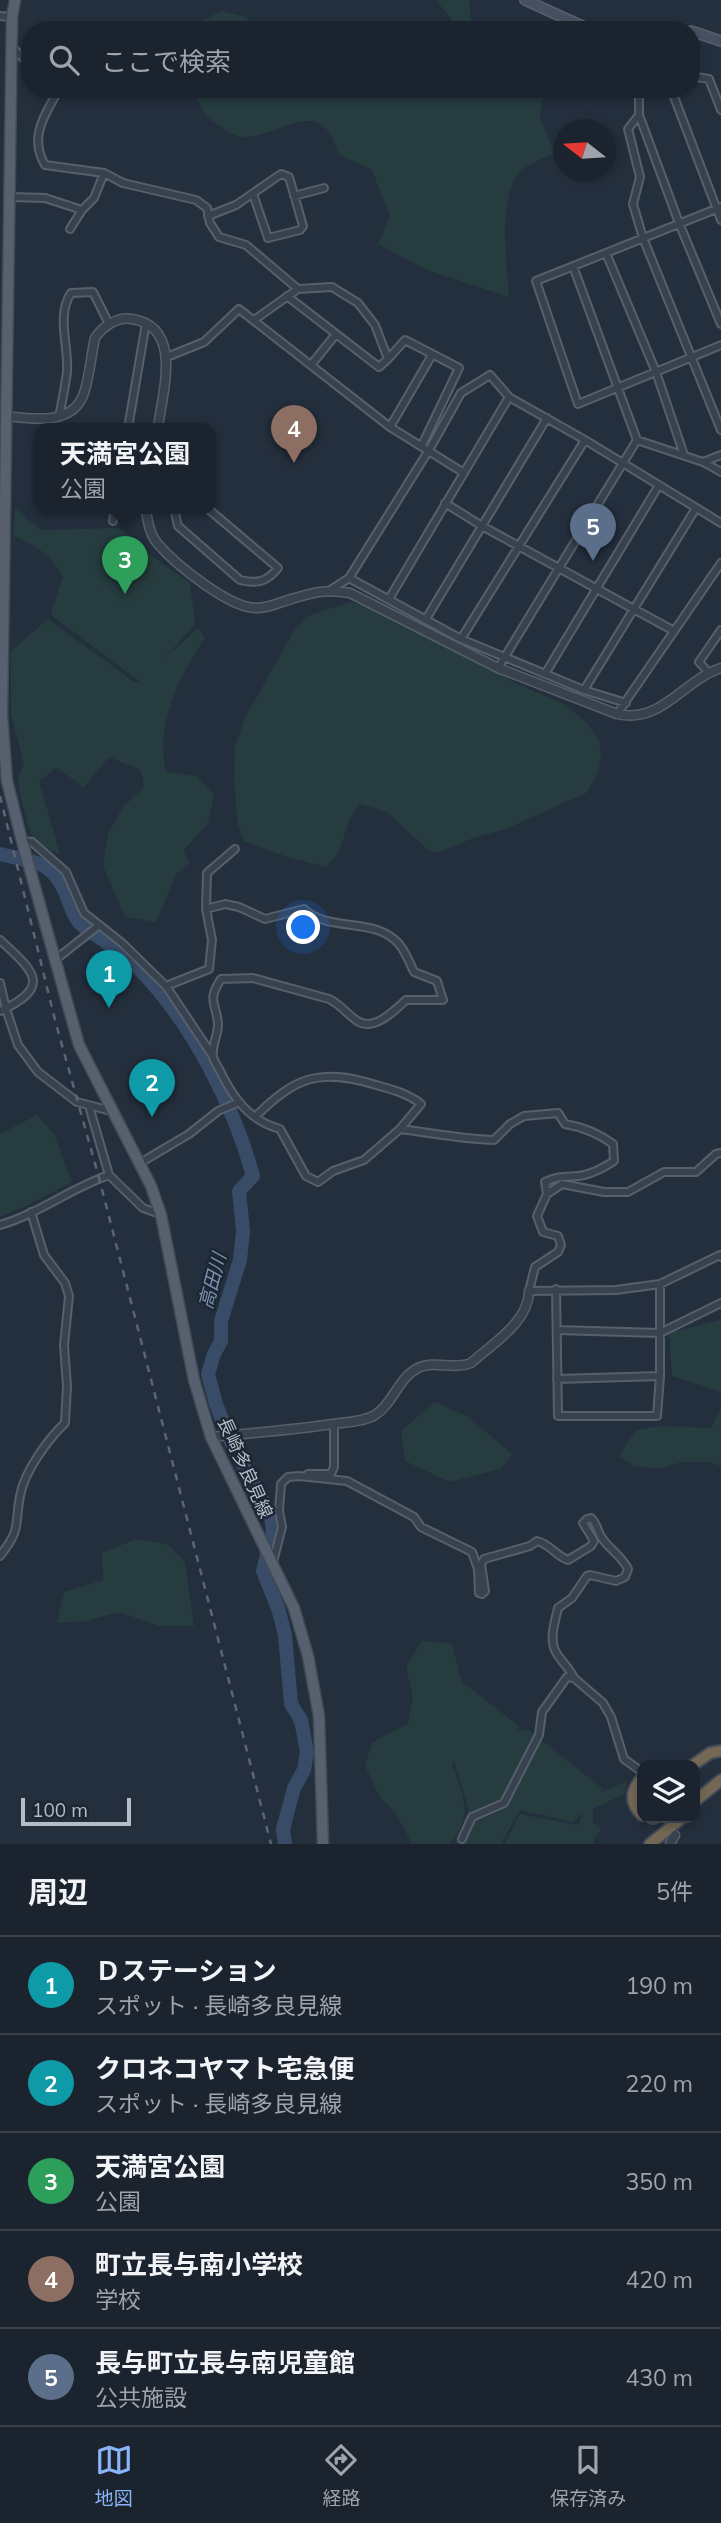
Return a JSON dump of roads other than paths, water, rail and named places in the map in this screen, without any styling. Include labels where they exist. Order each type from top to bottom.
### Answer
[{"type":"highway","points":[[700,1760],[710,1753],[721,1751]]},
{"type":"highway","points":[[700,1793],[721,1778]]},
{"type":"highway","points":[[700,1797],[721,1778]]},
{"type":"highway","points":[[637,1784],[632,1799],[637,1809]]},
{"type":"highway","points":[[700,1803],[721,1786]]},
{"type":"highway","points":[[643,1844],[669,1823]]},
{"type":"highway","points":[[650,1844],[676,1823]]},
{"type":"main road","points":[[15,0],[12,17],[2,716],[7,781],[23,845]]},
{"type":"main road","points":[[525,0],[571,21]]},
{"type":"main road","points":[[700,34],[721,41]]},
{"type":"main road","name":"長崎多良見線","points":[[23,845],[79,1045],[140,1163],[161,1215],[194,1380],[215,1436],[293,1608],[313,1680],[321,1753],[323,1844]]},
{"type":"street","points":[[0,16],[12,17]]},
{"type":"street","points":[[12,47],[21,56]]},
{"type":"street","points":[[700,78],[709,79],[721,110]]},
{"type":"street","points":[[54,98],[38,127],[40,157],[44,165],[104,173],[123,183],[196,200],[207,208],[210,223],[219,237],[246,245],[298,289]]},
{"type":"street","points":[[639,98],[639,115],[679,223],[721,324]]},
{"type":"street","points":[[675,98],[719,208],[721,220]]},
{"type":"street","points":[[639,115],[628,129],[640,177],[633,204],[643,238],[721,430]]},
{"type":"street","points":[[70,229],[82,210],[94,198],[104,173]]},
{"type":"street","points":[[208,216],[236,205],[281,174],[289,177],[303,226],[300,230],[268,238],[253,194]]},
{"type":"street","points":[[294,196],[324,188]]},
{"type":"street","points":[[10,197],[45,198],[82,210]]},
{"type":"street","points":[[719,208],[536,281],[578,404],[721,345]]},
{"type":"street","points":[[606,253],[656,372],[684,455]]},
{"type":"street","points":[[573,266],[637,440]]},
{"type":"street","points":[[254,320],[298,289],[331,288],[358,303],[375,325],[388,359]]},
{"type":"street","points":[[59,417],[67,369],[65,302],[71,293],[93,292],[109,324]]},
{"type":"street","points":[[288,296],[379,367],[405,340],[459,368],[422,445]]},
{"type":"street","points":[[167,357],[204,342],[239,309],[390,427],[464,473]]},
{"type":"street","points":[[6,416],[44,420],[59,417],[75,407],[84,394],[95,338],[109,324],[130,318],[152,326],[163,340],[167,357],[159,423]]},
{"type":"street","points":[[129,423],[146,323]]},
{"type":"street","points":[[311,365],[336,334]]},
{"type":"street","points":[[390,427],[432,355]]},
{"type":"street","points":[[148,514],[158,544],[193,575],[230,602],[256,608],[332,589],[349,578],[429,450],[461,393],[490,375],[509,397],[721,523]]},
{"type":"street","points":[[390,598],[509,397]]},
{"type":"street","points":[[426,619],[547,418]]},
{"type":"street","points":[[461,639],[585,440]]},
{"type":"street","points":[[637,440],[684,455],[721,472]]},
{"type":"street","points":[[498,668],[637,440]]},
{"type":"street","points":[[703,463],[721,454]]},
{"type":"street","points":[[545,674],[659,485]]},
{"type":"street","points":[[446,503],[482,526],[674,631]]},
{"type":"street","points":[[584,690],[696,508]]},
{"type":"street","points":[[113,522],[114,514]]},
{"type":"street","points":[[175,514],[178,526],[240,580],[252,583],[271,577],[278,568],[214,514]]},
{"type":"street","points":[[617,714],[720,569]]},
{"type":"street","points":[[349,578],[461,639],[584,690],[626,703]]},
{"type":"street","points":[[332,589],[367,600],[498,668],[617,714],[636,716],[649,713],[709,673],[721,668]]},
{"type":"street","points":[[709,673],[699,662],[721,630]]},
{"type":"street","points":[[23,845],[32,842],[66,872],[84,913],[122,943],[166,986],[212,1055],[235,1103],[255,1117],[268,1126],[280,1129],[306,1175],[318,1182],[333,1171],[364,1160],[400,1129],[421,1104],[354,1078],[336,1076],[315,1078],[280,1092],[255,1117]]},
{"type":"street","points":[[166,986],[209,970],[212,940],[206,909],[207,873],[235,849]]},
{"type":"street","points":[[206,909],[225,904],[239,907],[265,919],[304,909],[312,917],[374,929],[398,942],[414,972],[437,981],[443,1000],[405,1000],[387,1017],[370,1024],[358,1023],[340,1004],[329,999],[253,978],[221,979],[212,1001],[218,1025],[212,1055]]},
{"type":"street","points":[[55,960],[98,926]]},
{"type":"street","points":[[0,940],[29,967],[32,976],[29,995],[3,1010]]},
{"type":"street","points":[[0,983],[3,1010],[18,1045],[38,1072],[77,1102],[111,1111]]},
{"type":"street","points":[[140,1163],[189,1134],[218,1111],[235,1103]]},
{"type":"street","points":[[89,1106],[108,1175],[143,1208],[161,1215]]},
{"type":"street","points":[[400,1129],[443,1134],[460,1139],[495,1140],[510,1124],[524,1116],[558,1113],[565,1124],[600,1135],[613,1144],[614,1161],[603,1169],[581,1176],[556,1176],[545,1182],[547,1195]]},
{"type":"street","points":[[215,1436],[334,1424],[373,1416],[384,1408],[404,1380],[417,1368],[463,1367],[471,1363],[523,1315],[529,1304],[529,1291],[535,1268],[558,1252],[561,1245],[558,1236],[543,1232],[537,1216],[547,1195],[562,1184],[604,1192],[628,1192],[664,1172],[696,1171],[716,1153],[721,1153]]},
{"type":"street","points":[[0,1225],[90,1181],[108,1175]]},
{"type":"street","points":[[0,1556],[16,1534],[20,1494],[34,1465],[52,1436],[65,1423],[67,1386],[64,1345],[69,1296],[65,1283],[44,1255],[31,1212]]},
{"type":"street","points":[[529,1291],[616,1290],[660,1284],[720,1255],[721,1257]]},
{"type":"street","points":[[555,1289],[558,1416],[657,1416],[660,1284]]},
{"type":"street","points":[[557,1331],[660,1333],[721,1303]]},
{"type":"street","points":[[557,1379],[660,1376]]},
{"type":"street","points":[[272,1561],[282,1527],[279,1511],[281,1483],[288,1477],[331,1474],[334,1467],[334,1424]]},
{"type":"street","points":[[299,1476],[347,1481],[414,1517],[421,1527],[472,1552],[478,1569],[479,1593],[482,1594],[485,1591],[481,1564],[484,1559],[530,1546],[537,1541],[547,1543],[562,1558],[568,1560],[591,1546],[594,1541],[583,1523],[587,1518],[592,1518],[600,1536],[623,1558],[628,1569],[625,1577],[616,1581],[587,1576],[572,1598],[558,1608],[552,1644],[557,1654],[569,1666],[574,1678],[603,1703],[611,1717],[624,1759],[637,1768]]},
{"type":"street","points":[[462,1839],[472,1817],[503,1803],[539,1735],[542,1712],[567,1677],[574,1678]]},
{"type":"street","points":[[670,1844],[675,1835]]},
{"type":"waterway","name":"高田川","points":[[0,854],[39,864],[53,873],[80,924],[131,962],[160,992],[194,1040],[223,1094],[253,1176],[239,1191],[243,1231],[240,1260],[221,1321],[221,1341],[208,1374],[231,1442],[271,1516],[273,1531],[263,1571],[278,1608],[285,1635],[291,1704],[301,1720],[307,1752],[304,1770],[294,1788],[283,1829],[285,1844]]},
{"type":"railway","points":[[0,796],[55,1020],[99,1178],[271,1844]]},
{"type":"place","name":"町立長与南小学校","points":[[294,463]]},
{"type":"place","name":"長与町立長与南児童館","points":[[593,561]]},
{"type":"place","name":"天満宮公園","points":[[125,594]]},
{"type":"place","name":"Ｄステーション","points":[[109,1008]]},
{"type":"place","name":"クロネコヤマト宅急便","points":[[152,1117]]}]
